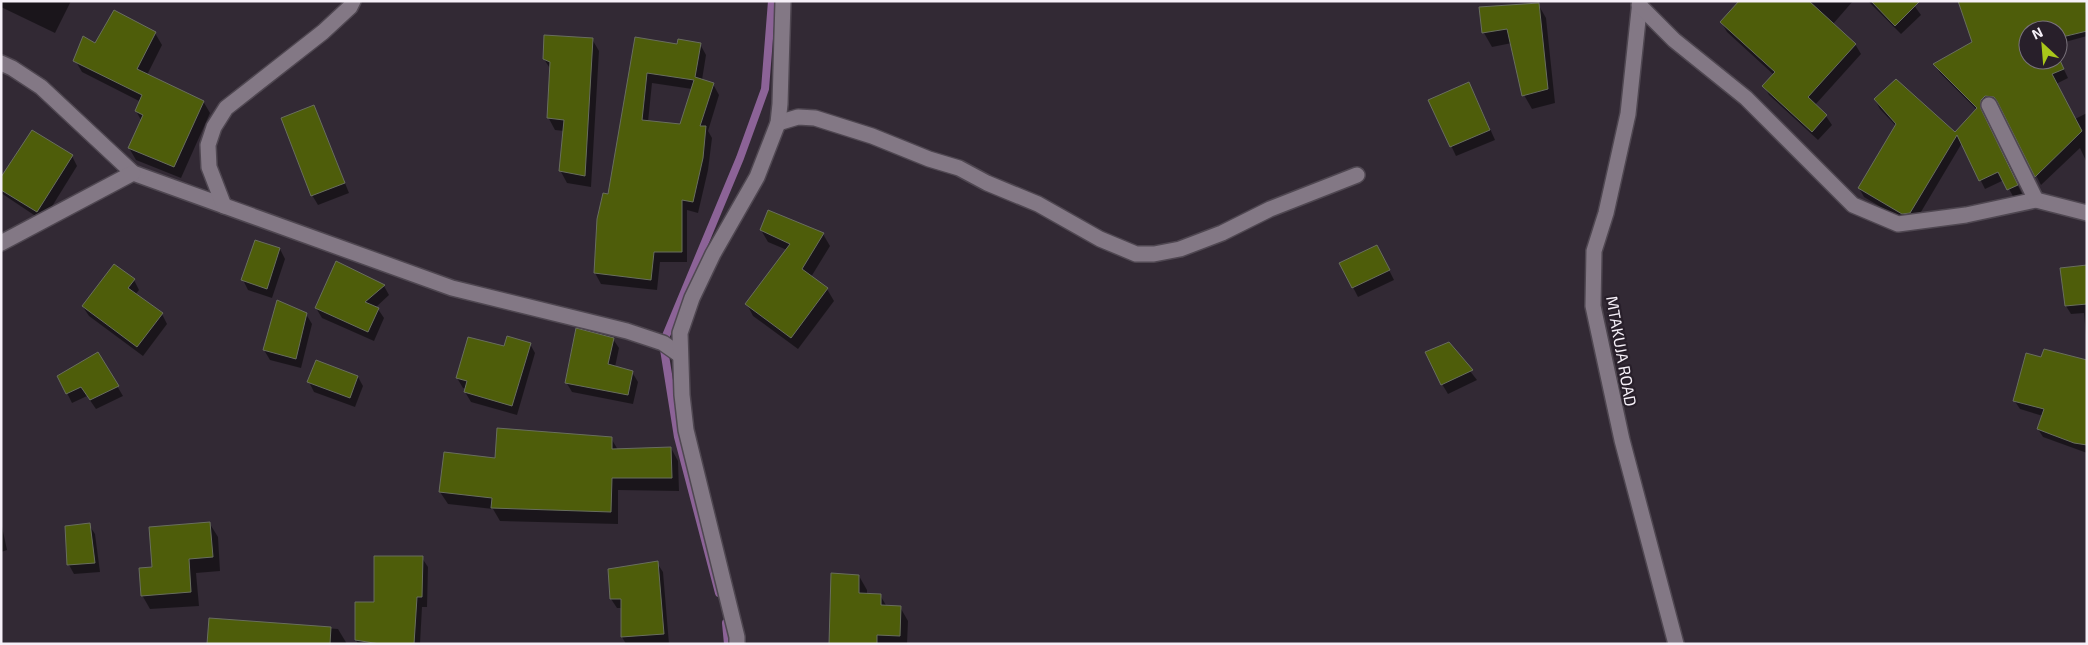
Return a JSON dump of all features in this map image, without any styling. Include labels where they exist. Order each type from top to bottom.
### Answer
[{"type":"street","points":[[224,206],[213,182],[209,167],[208,145],[214,127],[226,108],[323,32],[350,7],[353,1]]},
{"type":"street","points":[[737,644],[737,637],[686,430],[680,333],[692,298],[713,254],[757,177],[778,123],[783,1]]},
{"type":"street","points":[[1639,3],[1674,40],[1746,98],[1853,205],[1898,224],[1966,216],[2036,200],[2087,212]]},
{"type":"street","name":"MTAKUJA ROAD","points":[[1639,3],[1628,114],[1606,213],[1594,251],[1593,306],[1622,440],[1676,644]]},
{"type":"street","points":[[1,63],[12,68],[41,88],[133,174],[452,288],[627,331],[664,342],[680,355]]},
{"type":"street","points":[[1989,105],[2036,200]]},
{"type":"street","points":[[778,123],[798,117],[814,118],[872,136],[929,159],[959,168],[987,183],[1038,204],[1100,239],[1136,254],[1154,254],[1180,249],[1222,233],[1270,209],[1357,175]]},
{"type":"street","points":[[1,243],[133,174]]},
{"type":"building","points":[[1739,1],[1809,1],[1856,44],[1808,97],[1827,115],[1812,132],[1762,86],[1775,72],[1720,22]]},
{"type":"building","points":[[1871,1],[1920,1],[1895,26]]},
{"type":"building","points":[[1958,1],[2086,1],[2087,31],[2068,36],[2068,20],[2018,20],[2018,70],[2062,70],[2052,74],[2082,131],[2035,177],[1997,101],[1994,97],[1985,96],[1981,100],[1981,109],[2018,185],[2007,190],[1998,172],[1979,181],[1957,135],[1910,213],[1902,214],[1858,188],[1896,124],[1874,99],[1896,79],[1955,132],[1977,108],[1933,64],[1972,42]]},
{"type":"building","points":[[1539,3],[1548,89],[1522,96],[1507,29],[1482,33],[1479,7]]},
{"type":"building","points":[[114,10],[156,32],[137,69],[204,101],[174,167],[128,148],[143,115],[135,111],[142,95],[73,61],[83,36],[95,43]]},
{"type":"building","points":[[544,35],[593,38],[585,176],[559,171],[564,120],[547,118],[550,62],[543,59]]},
{"type":"building","points":[[635,37],[677,44],[678,39],[701,43],[695,77],[714,83],[700,126],[706,126],[703,158],[693,202],[682,200],[682,252],[654,252],[651,280],[594,273],[597,219],[603,193],[608,194]],"holes":[[[647,73],[694,80],[680,124],[642,120]]]},
{"type":"building","points":[[1469,82],[1490,130],[1450,147],[1428,100]]},
{"type":"building","points":[[314,105],[345,183],[311,196],[281,118]]},
{"type":"building","points":[[32,130],[73,155],[37,212],[1,190],[1,177]]},
{"type":"building","points":[[768,210],[824,233],[802,269],[828,288],[791,338],[745,304],[790,244],[760,230]]},
{"type":"building","points":[[255,240],[280,248],[267,289],[241,280]]},
{"type":"building","points":[[1377,245],[1390,270],[1352,288],[1339,263]]},
{"type":"building","points":[[336,261],[385,285],[365,302],[379,308],[368,332],[315,308]]},
{"type":"building","points":[[114,264],[135,279],[128,288],[163,313],[137,347],[82,306]]},
{"type":"building","points":[[2087,265],[2087,304],[2065,306],[2060,268]]},
{"type":"building","points":[[277,300],[307,313],[296,359],[263,350]]},
{"type":"building","points":[[576,328],[614,338],[608,364],[633,371],[628,395],[565,383]]},
{"type":"building","points":[[507,336],[531,343],[512,406],[464,392],[467,381],[456,378],[468,337],[504,346]]},
{"type":"building","points":[[1449,342],[1473,370],[1441,385],[1425,352]]},
{"type":"building","points":[[2044,349],[2087,360],[2087,445],[2074,443],[2037,429],[2044,409],[2013,401],[2026,353],[2041,357]]},
{"type":"building","points":[[98,352],[119,386],[90,400],[81,387],[66,394],[57,376]]},
{"type":"building","points":[[316,360],[358,376],[350,398],[307,382]]},
{"type":"building","points":[[497,428],[612,437],[612,449],[671,447],[672,478],[612,478],[611,512],[491,508],[492,498],[439,492],[444,452],[495,458]]},
{"type":"building","points":[[210,522],[213,557],[189,559],[191,592],[141,596],[139,568],[152,567],[149,527]]},
{"type":"building","points":[[90,523],[95,563],[67,565],[65,526]]},
{"type":"building","points":[[374,556],[423,556],[422,597],[417,597],[414,644],[380,644],[355,640],[355,602],[374,602]]},
{"type":"building","points":[[658,561],[664,634],[621,637],[621,599],[610,599],[608,569]]},
{"type":"building","points":[[831,573],[859,575],[859,593],[881,594],[881,605],[901,606],[900,636],[877,635],[877,644],[829,644]]},
{"type":"building","points":[[209,618],[331,627],[330,644],[207,644]]},
{"type":"waterway","points":[[719,593],[678,437],[663,343],[740,158],[765,89],[772,1]]},
{"type":"waterway","points":[[726,623],[728,644]]}]
